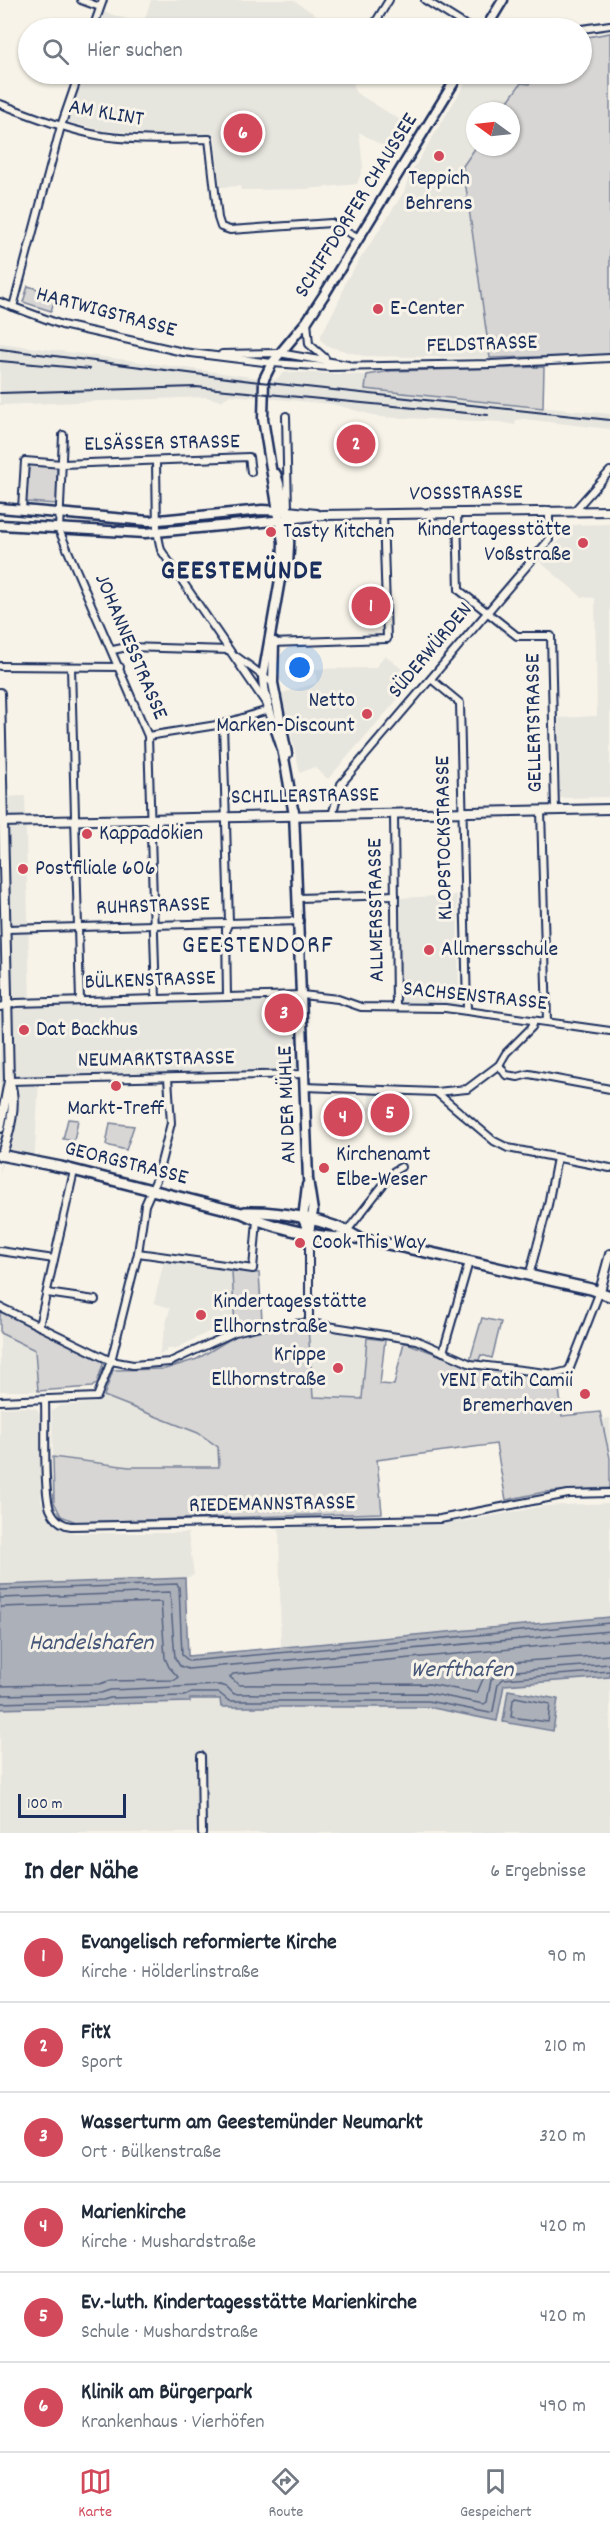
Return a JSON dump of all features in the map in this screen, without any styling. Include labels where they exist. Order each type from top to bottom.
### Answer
[{"type":"main road","points":[[492,18],[503,0]]},
{"type":"main road","name":"SCHIFFDORFER CHAUSSEE","points":[[279,353],[307,321],[453,84]]},
{"type":"main road","name":"AN DER MÜHLE","points":[[279,353],[267,370],[262,390],[262,408],[268,448],[284,515],[282,568],[271,643],[263,676],[267,706],[281,748],[294,815]]},
{"type":"main road","points":[[0,508],[156,521],[284,515]]},
{"type":"main road","points":[[0,525],[134,533],[284,515]]},
{"type":"main road","name":"AN DER MÜHLE","points":[[271,643],[273,683],[285,742],[294,815],[300,921],[309,1232]]},
{"type":"main road","name":"GEORGSTRASSE","points":[[0,1154],[242,1213],[257,1220],[339,1238],[359,1238],[529,1276],[605,1290],[610,1296]]},
{"type":"main road","name":"GEORGSTRASSE","points":[[242,1213],[258,1212],[308,1220],[347,1231],[359,1238]]},
{"type":"street","points":[[81,0],[100,7]]},
{"type":"street","points":[[96,18],[103,0]]},
{"type":"street","points":[[378,18],[389,0]]},
{"type":"street","points":[[425,0],[454,18]]},
{"type":"street","points":[[592,28],[610,25]]},
{"type":"street","points":[[13,307],[62,126],[76,84]]},
{"type":"street","name":"AM KLINT","points":[[0,104],[62,126],[101,135],[142,141],[209,140],[221,227],[230,230],[331,223],[359,238]]},
{"type":"street","name":"HARTWIGSTRASSE","points":[[0,302],[62,325],[204,355],[272,363]]},
{"type":"street","points":[[307,321],[309,344],[328,360]]},
{"type":"street","name":"HARTWIGSTRASSE","points":[[204,355],[279,353]]},
{"type":"street","name":"FELDSTRASSE","points":[[279,353],[355,366]]},
{"type":"street","name":"FELDSTRASSE","points":[[272,363],[330,368],[610,358]]},
{"type":"street","name":"AN DER MÜHLE","points":[[284,515],[286,416]]},
{"type":"street","points":[[59,530],[63,435]]},
{"type":"street","name":"ELSÄSSER STRASSE","points":[[22,509],[25,462],[62,464],[156,462],[249,457],[251,472]]},
{"type":"street","points":[[148,736],[223,724],[267,706],[161,550],[156,531],[156,462]]},
{"type":"street","points":[[575,510],[610,471]]},
{"type":"street","name":"SÜDERWÜRDEN","points":[[332,814],[341,784],[549,540],[549,510]]},
{"type":"street","name":"VOSSSTRASSE","points":[[284,515],[610,511]]},
{"type":"street","points":[[457,512],[459,590],[488,612]]},
{"type":"street","points":[[271,643],[387,639],[383,514]]},
{"type":"street","name":"JOHANNESSTRASSE","points":[[59,530],[148,736],[156,999]]},
{"type":"street","name":"GELLERTSTRASSE","points":[[488,612],[517,636],[551,636],[555,810]]},
{"type":"street","points":[[112,650],[128,647],[231,651],[273,683]]},
{"type":"street","points":[[0,666],[120,667]]},
{"type":"street","points":[[71,667],[80,1001]]},
{"type":"street","name":"KLOPSTOCKSTRASSE","points":[[431,679],[460,703],[466,1010]]},
{"type":"street","points":[[0,693],[2,822],[7,929],[4,1006],[11,1087],[7,1142],[0,1154],[0,1160]]},
{"type":"street","points":[[223,724],[229,922],[226,929],[227,997]]},
{"type":"street","name":"SCHILLERSTRASSE","points":[[2,822],[610,809]]},
{"type":"street","points":[[541,811],[547,1021]]},
{"type":"street","name":"ALLMERSSTRASSE","points":[[394,813],[396,1006]]},
{"type":"street","points":[[299,898],[395,895]]},
{"type":"street","name":"RUHRSTRASSE","points":[[7,929],[300,921]]},
{"type":"street","name":"SACHSENSTRASSE","points":[[302,995],[338,999],[362,1006],[466,1010],[610,1031]]},
{"type":"street","name":"BÜLKENSTRASSE","points":[[4,1006],[80,1001],[302,995]]},
{"type":"street","points":[[305,1087],[436,1092],[467,1089],[499,1065],[506,1053],[532,1027],[534,1021]]},
{"type":"street","points":[[499,1065],[506,1075],[518,1077],[529,1074],[610,1089]]},
{"type":"street","name":"NEUMARKTSTRASSE","points":[[9,1081],[305,1074]]},
{"type":"street","points":[[0,1401],[97,1397],[111,1361],[138,1253],[145,1205],[152,1191],[171,1123],[168,1078]]},
{"type":"street","points":[[0,1128],[9,1081]]},
{"type":"street","points":[[436,1092],[494,1141],[525,1152],[610,1168]]},
{"type":"street","points":[[529,1276],[548,1205],[557,1158]]},
{"type":"street","points":[[347,1231],[394,1171],[400,1167]]},
{"type":"street","points":[[39,1326],[74,1171]]},
{"type":"street","points":[[138,1253],[253,1269],[257,1220]]},
{"type":"street","points":[[309,1232],[309,1323]]},
{"type":"street","points":[[0,1251],[54,1259]]},
{"type":"street","points":[[0,1307],[111,1361],[133,1365],[170,1362],[235,1332],[259,1326],[309,1323],[405,1338],[471,1364],[555,1374],[570,1368],[605,1290],[610,1254]]},
{"type":"street","points":[[443,1352],[469,1263]]},
{"type":"street","points":[[47,1293],[95,1300]]},
{"type":"street","name":"RIEDEMANNSTRASSE","points":[[45,1400],[48,1500],[55,1517],[65,1526],[440,1519],[568,1494],[610,1493]]},
{"type":"street","points":[[201,1756],[202,1833]]},
{"type":"shaded area","points":[[151,0],[293,0],[321,18],[145,18]]},
{"type":"shaded area","points":[[104,12],[124,18],[102,18]]},
{"type":"shaded area","points":[[610,33],[610,355],[490,358],[463,166],[470,156],[520,156],[520,102],[507,102],[520,84],[592,84],[592,36]]},
{"type":"shaded area","points":[[81,84],[354,84],[355,92],[413,128],[395,159],[393,152],[359,132],[363,167],[357,184],[306,189],[241,190],[240,186],[220,187],[215,134],[144,134],[102,130],[68,122]]},
{"type":"shaded area","points":[[465,84],[520,84],[507,102],[466,102],[466,156],[470,156],[463,166],[490,358],[364,356],[327,346],[321,340],[321,335],[340,299],[346,281],[404,192],[409,176]]},
{"type":"shaded area","points":[[28,286],[56,295],[51,311],[23,302]]},
{"type":"shaded area","points":[[0,343],[275,380],[285,372],[367,375],[366,390],[610,414],[610,429],[524,419],[516,420],[515,425],[501,422],[381,417],[332,404],[230,395],[221,401],[206,397],[0,405]]},
{"type":"shaded area","points":[[544,367],[543,408],[365,389],[367,375],[391,371]]},
{"type":"shaded area","points":[[29,465],[57,467],[57,504],[26,502]]},
{"type":"shaded area","points":[[610,524],[610,797],[560,798],[559,718],[597,716],[595,598],[582,597],[540,562],[573,525]]},
{"type":"shaded area","points":[[385,655],[410,676],[413,673],[418,676],[328,779],[314,767],[300,773],[282,693],[317,683],[315,669],[375,668]]},
{"type":"shaded area","points":[[25,796],[30,1007],[301,998],[303,1072],[39,1078],[34,1167],[2,1160],[0,1176],[0,797]]},
{"type":"shaded area","name":"Allmersschule","points":[[457,895],[459,1005],[400,1002],[400,898]]},
{"type":"shaded area","points":[[369,1093],[405,1095],[403,1132],[382,1131],[383,1113],[368,1112]]},
{"type":"shaded area","points":[[68,1119],[78,1120],[74,1141],[63,1139]]},
{"type":"shaded area","points":[[110,1123],[134,1126],[126,1150],[106,1145]]},
{"type":"shaded area","name":"Kindertagesstätte Ellhornstraße","points":[[164,1261],[232,1271],[235,1323],[218,1327],[173,1350],[173,1348],[167,1349],[166,1352],[159,1354],[170,1308],[154,1303]]},
{"type":"shaded area","points":[[232,1271],[259,1273],[262,1320],[235,1328]]},
{"type":"shaded area","points":[[0,1310],[104,1361],[97,1383],[92,1387],[38,1391],[35,1350],[0,1333]]},
{"type":"shaded area","points":[[482,1318],[501,1322],[492,1358],[481,1355],[478,1362],[470,1360]]},
{"type":"shaded area","name":"Krippe Ellhornstraße","points":[[308,1327],[367,1338],[362,1400],[313,1397]]},
{"type":"shaded area","points":[[308,1327],[313,1397],[362,1399],[367,1338],[385,1340],[380,1384],[394,1385],[404,1342],[468,1366],[558,1379],[562,1416],[600,1412],[610,1458],[610,1488],[544,1492],[506,1500],[496,1444],[377,1460],[382,1513],[76,1522],[61,1516],[54,1502],[53,1457],[129,1467],[219,1467],[218,1447],[198,1433],[104,1396],[113,1370],[165,1369],[197,1359],[237,1335],[264,1330]]},
{"type":"shaded area","points":[[0,1333],[35,1350],[38,1391],[0,1391]]},
{"type":"shaded area","points":[[104,1396],[198,1433],[218,1447],[219,1467],[129,1467],[53,1457],[52,1411],[59,1406],[94,1403]]},
{"type":"shaded area","points":[[0,1408],[37,1409],[40,1415],[41,1501],[51,1521],[61,1529],[75,1533],[188,1533],[194,1575],[185,1578],[0,1584]]},
{"type":"shaded area","points":[[610,1418],[610,1458],[602,1420]]},
{"type":"shaded area","points":[[610,1503],[610,1617],[281,1647],[279,1528],[465,1521],[544,1506]]},
{"type":"shaded area","points":[[610,1677],[610,1833],[0,1833],[0,1709],[221,1699],[221,1707],[428,1707],[497,1720],[504,1685]]},
{"type":"water","points":[[185,1578],[188,1656],[610,1617],[610,1677],[504,1685],[497,1721],[428,1707],[221,1707],[220,1699],[0,1709],[0,1585]]},
{"type":"water","points":[[508,1690],[558,1699],[553,1731],[503,1722]]},
{"type":"railway","points":[[0,349],[251,381],[610,420]]},
{"type":"railway","points":[[0,361],[90,369]]},
{"type":"railway","points":[[0,393],[196,387],[488,415]]},
{"type":"place","name":"Klinik am Bürgerpark","points":[[243,133]]},
{"type":"place","name":"Teppich Behrens","points":[[439,156]]},
{"type":"place","name":"E-Center","points":[[378,309]]},
{"type":"place","name":"FitX","points":[[356,444]]},
{"type":"place","name":"Tasty Kitchen","points":[[271,532]]},
{"type":"place","name":"Kindertagesstätte Voßstraße","points":[[583,543]]},
{"type":"place","name":"Evangelisch reformierte Kirche","points":[[371,606]]},
{"type":"place","name":"Netto Marken-Discount","points":[[367,714]]},
{"type":"place","name":"Kappadokien","points":[[87,834]]},
{"type":"place","name":"Postfiliale 606","points":[[23,869]]},
{"type":"place","name":"Allmersschule","points":[[429,950]]},
{"type":"place","name":"Wasserturm am Geestemünder Neumarkt","points":[[284,1013]]},
{"type":"place","name":"Dat Backhus","points":[[24,1030]]},
{"type":"place","name":"Markt-Treff","points":[[116,1086]]},
{"type":"place","name":"Ev.-luth. Kindertagesstätte Marienkirche","points":[[390,1113]]},
{"type":"place","name":"Marienkirche","points":[[343,1117]]},
{"type":"place","name":"Kirchenamt Elbe-Weser","points":[[324,1168]]},
{"type":"place","name":"Cook This Way","points":[[300,1243]]},
{"type":"place","name":"Kindertagesstätte Ellhornstraße","points":[[201,1315]]},
{"type":"place","name":"Krippe Ellhornstraße","points":[[338,1368]]},
{"type":"place","name":"YENI Fatih Camii Bremerhaven","points":[[585,1394]]},
{"type":"district","name":"GEESTEMÜNDE","points":[[242,573]]},
{"type":"district","name":"GEESTENDORF","points":[[258,946]]},
{"type":"water label","name":"Handelshafen","points":[[91,1644]]},
{"type":"water label","name":"Werfthafen","points":[[462,1671]]}]
